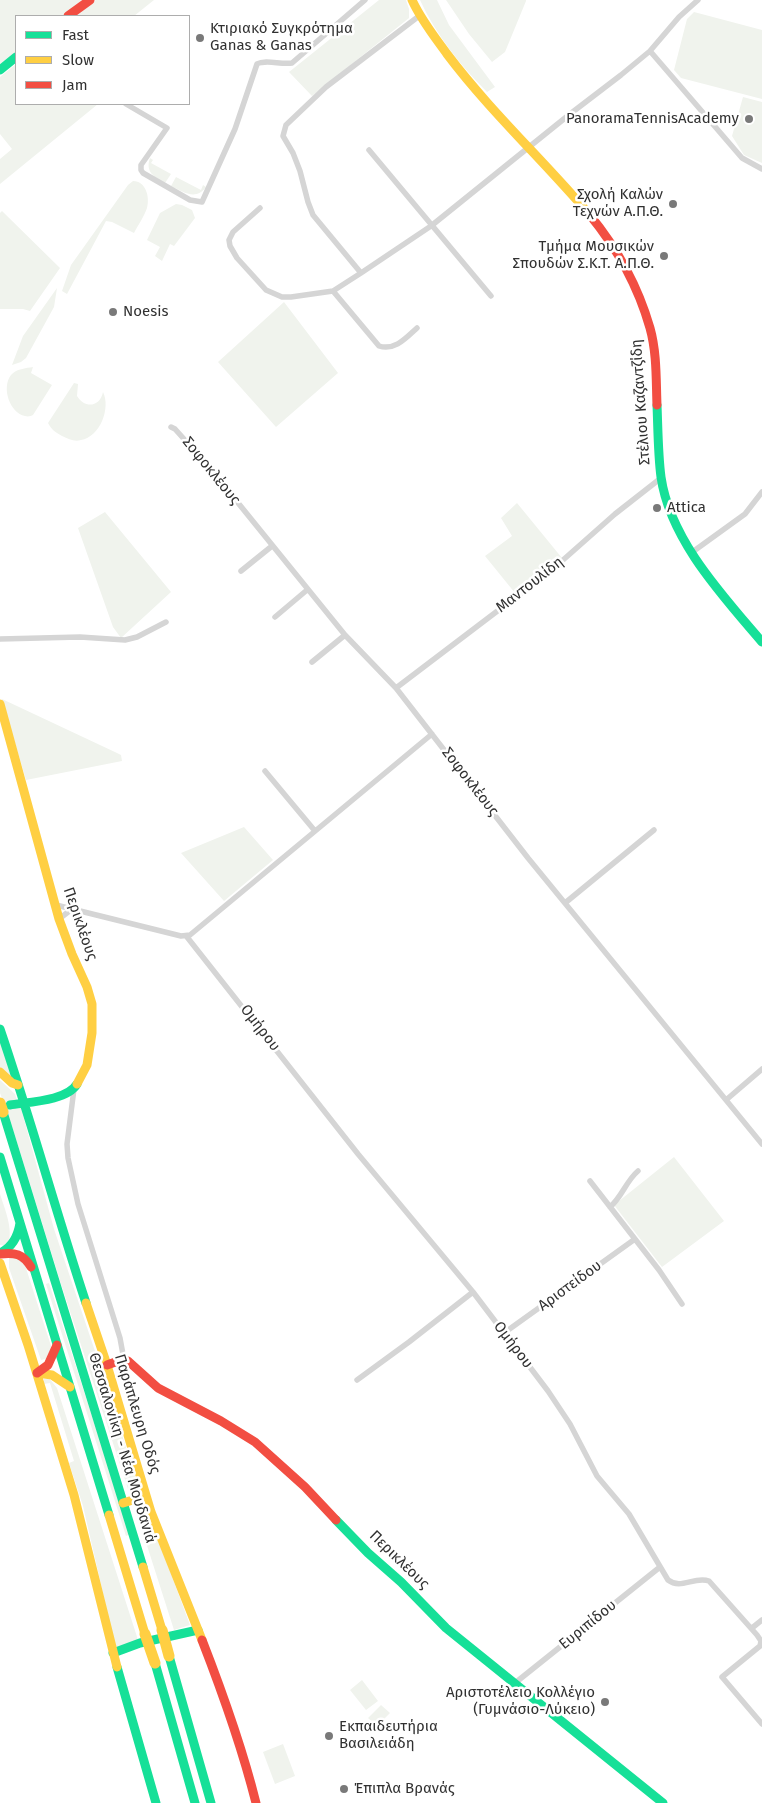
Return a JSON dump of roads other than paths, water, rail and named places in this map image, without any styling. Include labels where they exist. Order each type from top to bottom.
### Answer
[{"type":"main road","points":[[69,15],[90,0]]},
{"type":"main road","name":"Στέλιου Καζαντζίδη","points":[[412,0],[419,16],[472,87],[529,147],[607,236],[629,273],[650,329],[654,352],[661,478],[670,514],[683,540],[712,581],[762,642]]},
{"type":"main road","points":[[0,70],[15,58]]},
{"type":"main road","name":"Περικλέους","points":[[0,704],[59,919],[92,1004],[92,1033],[87,1065],[74,1090]]},
{"type":"main road","name":"Παράπλευρη Οδός","points":[[0,1030],[25,1103],[65,1239],[107,1365],[146,1496],[169,1560],[212,1664],[231,1716],[256,1803]]},
{"type":"main road","points":[[0,1072],[12,1083],[18,1085]]},
{"type":"main road","points":[[4,1107],[60,1096],[74,1090]]},
{"type":"main road","name":"Θεσσαλονίκη - Νέα Μουδανιά","points":[[4,1107],[162,1630],[211,1803]]},
{"type":"main road","points":[[0,1157],[155,1663],[195,1803]]},
{"type":"main road","points":[[0,1253],[12,1245],[19,1231],[20,1223]]},
{"type":"main road","points":[[0,1253],[19,1253],[29,1263],[41,1287]]},
{"type":"main road","points":[[0,1263],[37,1373],[74,1495],[113,1653],[156,1803]]},
{"type":"main road","points":[[37,1373],[48,1364],[57,1345]]},
{"type":"main road","points":[[107,1365],[124,1360]]},
{"type":"main road","name":"Περικλέους","points":[[124,1360],[129,1362],[158,1388],[220,1420],[268,1452],[338,1520],[368,1553],[408,1589],[438,1621],[663,1803]]},
{"type":"main road","points":[[37,1373],[52,1375],[70,1387]]},
{"type":"main road","points":[[122,1502],[146,1496]]},
{"type":"main road","points":[[113,1653],[140,1643],[198,1630]]},
{"type":"street","points":[[128,105],[167,128],[141,165],[143,173],[190,200],[202,202],[235,129],[257,64],[261,62],[292,63],[365,0]]},
{"type":"street","points":[[260,208],[233,232],[229,240],[230,246],[237,258],[259,284],[273,294],[282,297],[333,291],[431,226],[650,51],[679,17],[698,0]]},
{"type":"street","points":[[361,274],[313,215],[300,170],[284,136],[284,131],[286,125],[326,87],[419,16]]},
{"type":"street","points":[[650,51],[742,158],[762,169]]},
{"type":"street","points":[[369,150],[491,296]]},
{"type":"street","points":[[333,291],[379,346],[391,347],[401,342],[417,328]]},
{"type":"street","name":"Σοφοκλέους","points":[[171,428],[176,429],[190,444],[307,590],[345,635],[396,688],[528,858],[762,1144]]},
{"type":"street","name":"Μαντουλίδη","points":[[396,688],[554,568],[615,514],[661,478]]},
{"type":"street","points":[[692,553],[745,514],[762,492]]},
{"type":"street","points":[[241,571],[272,546]]},
{"type":"street","points":[[275,617],[307,590]]},
{"type":"street","points":[[0,639],[80,637],[125,640],[137,637],[166,622]]},
{"type":"street","points":[[312,662],[345,635]]},
{"type":"street","points":[[56,905],[186,937],[194,933],[432,734]]},
{"type":"street","points":[[265,771],[315,831]]},
{"type":"street","points":[[565,903],[654,830]]},
{"type":"street","points":[[59,919],[72,909]]},
{"type":"street","name":"Ομήρου","points":[[186,937],[358,1154],[473,1292],[564,1413],[594,1471],[629,1514],[667,1579],[672,1583],[680,1584],[700,1579],[710,1582],[752,1628],[760,1639],[761,1645],[722,1677],[762,1724]]},
{"type":"street","points":[[726,1100],[762,1069]]},
{"type":"street","points":[[74,1090],[68,1136],[68,1158],[78,1204],[120,1338],[124,1360]]},
{"type":"street","points":[[610,1207],[615,1203],[629,1180],[638,1171]]},
{"type":"street","points":[[590,1181],[682,1304]]},
{"type":"street","name":"Αριστείδου","points":[[504,1333],[635,1239]]},
{"type":"street","points":[[357,1380],[473,1292]]},
{"type":"street","name":"Ευριπίδου","points":[[515,1683],[660,1567]]},
{"type":"street","points":[[752,1628],[762,1620]]},
{"type":"place","name":"Κτιριακό Συγκρότημα Ganas & Ganas","points":[[200,38]]},
{"type":"place","name":"PanoramaTennisAcademy","points":[[749,119]]},
{"type":"place","name":"Σχολή Καλών Τεχνών Α.Π.Θ.","points":[[673,204]]},
{"type":"place","name":"Τμήμα Μουσικών Σπουδών Σ.Κ.Τ. Α.Π.Θ.","points":[[664,256]]},
{"type":"place","name":"Noesis","points":[[113,312]]},
{"type":"place","name":"Attica","points":[[657,508]]},
{"type":"place","name":"Αριστοτέλειο Κολλέγιο (Γυμνάσιο-Λύκειο)","points":[[605,1702]]},
{"type":"place","name":"Εκπαιδευτήρια Βασιλειάδη","points":[[329,1736]]},
{"type":"place","name":"Έπιπλα Βρανάς","points":[[344,1789]]}]
